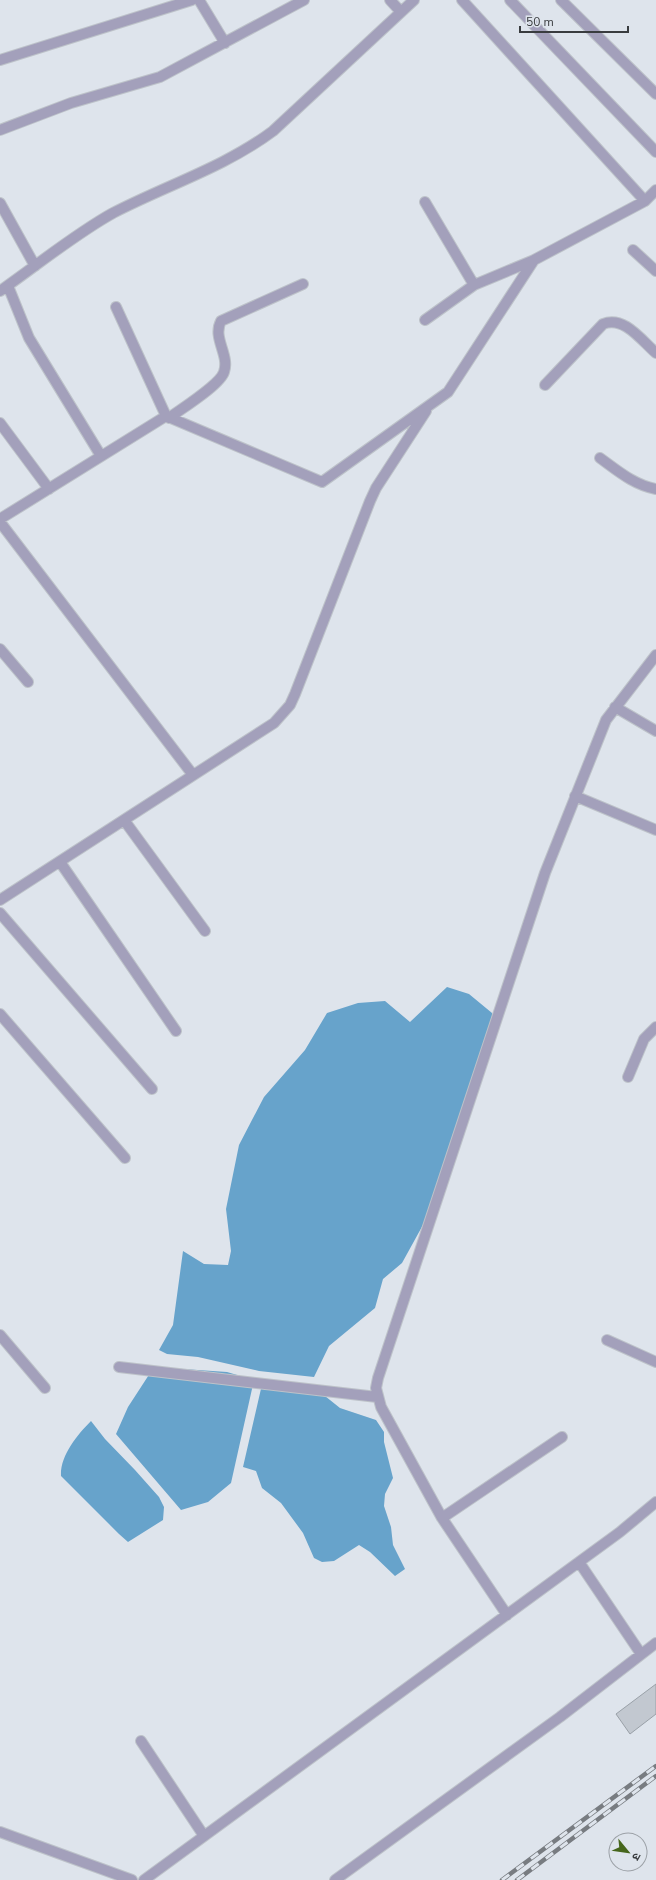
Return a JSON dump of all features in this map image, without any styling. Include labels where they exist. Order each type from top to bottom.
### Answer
[{"type":"street","points":[[0,60],[192,0]]},
{"type":"street","points":[[200,0],[225,43]]},
{"type":"street","points":[[0,130],[71,103],[160,77],[304,0]]},
{"type":"street","points":[[390,0],[401,12]]},
{"type":"street","points":[[101,456],[29,338],[4,288],[102,219],[237,155],[259,141],[273,131],[414,0]]},
{"type":"street","points":[[462,0],[645,201]]},
{"type":"street","points":[[510,0],[656,152]]},
{"type":"street","points":[[561,0],[656,94]]},
{"type":"street","points":[[425,320],[474,285],[534,260],[645,201],[656,190]]},
{"type":"street","points":[[425,202],[474,285]]},
{"type":"street","points":[[0,203],[35,266]]},
{"type":"street","points":[[633,250],[656,271]]},
{"type":"street","points":[[116,307],[168,417],[322,482],[448,392],[534,260]]},
{"type":"street","points":[[0,519],[101,456],[168,417],[217,382],[224,372],[225,366],[218,331],[221,321],[303,284]]},
{"type":"street","points":[[545,385],[603,324],[610,322],[623,324],[656,353]]},
{"type":"street","points":[[0,900],[274,722],[290,705],[376,488],[429,406]]},
{"type":"street","points":[[0,423],[49,489]]},
{"type":"street","points":[[600,458],[629,479],[642,486],[656,489]]},
{"type":"street","points":[[0,522],[193,775]]},
{"type":"street","points":[[0,649],[28,682]]},
{"type":"street","points":[[507,1615],[442,1518],[377,1397],[376,1388],[412,1272],[545,873],[600,731],[615,707],[656,655]]},
{"type":"street","points":[[615,707],[656,732]]},
{"type":"street","points":[[575,796],[656,830]]},
{"type":"street","points":[[124,820],[205,931]]},
{"type":"street","points":[[60,862],[176,1030]]},
{"type":"street","points":[[0,913],[152,1090]]},
{"type":"street","points":[[0,1014],[125,1158]]},
{"type":"street","points":[[628,1077],[644,1039],[656,1027]]},
{"type":"street","points":[[0,1335],[45,1388]]},
{"type":"street","points":[[607,1340],[656,1362]]},
{"type":"street","points":[[119,1367],[377,1397]]},
{"type":"street","points":[[442,1518],[562,1437]]},
{"type":"street","points":[[144,1880],[620,1532],[656,1502]]},
{"type":"street","points":[[579,1562],[641,1654]]},
{"type":"street","points":[[335,1880],[560,1717],[656,1643]]},
{"type":"street","points":[[141,1741],[204,1836]]},
{"type":"street","points":[[0,1832],[132,1880]]},
{"type":"water","points":[[447,987],[469,994],[492,1013],[493,1036],[429,1214],[402,1263],[383,1279],[375,1308],[329,1346],[314,1377],[259,1371],[198,1357],[167,1354],[159,1350],[173,1325],[183,1251],[204,1264],[228,1265],[231,1251],[226,1209],[239,1145],[264,1097],[305,1050],[327,1013],[358,1003],[385,1001],[410,1022]]},
{"type":"water","points":[[154,1367],[227,1372],[254,1380],[231,1483],[208,1502],[181,1510],[116,1434],[128,1407]]},
{"type":"water","points":[[263,1380],[325,1396],[340,1408],[376,1420],[384,1432],[384,1442],[393,1478],[385,1494],[384,1506],[391,1527],[393,1545],[405,1569],[395,1576],[370,1552],[359,1545],[334,1561],[322,1562],[314,1558],[303,1533],[281,1503],[262,1488],[256,1471],[243,1467]]},
{"type":"water","points":[[91,1421],[105,1439],[159,1497],[164,1507],[163,1520],[128,1542],[61,1476],[63,1461],[70,1446]]},
{"type":"building","points":[[656,1684],[656,1714],[630,1734],[616,1714]]},
{"type":"railway","points":[[502,1880],[656,1766]]},
{"type":"railway","points":[[517,1880],[656,1776]]}]
